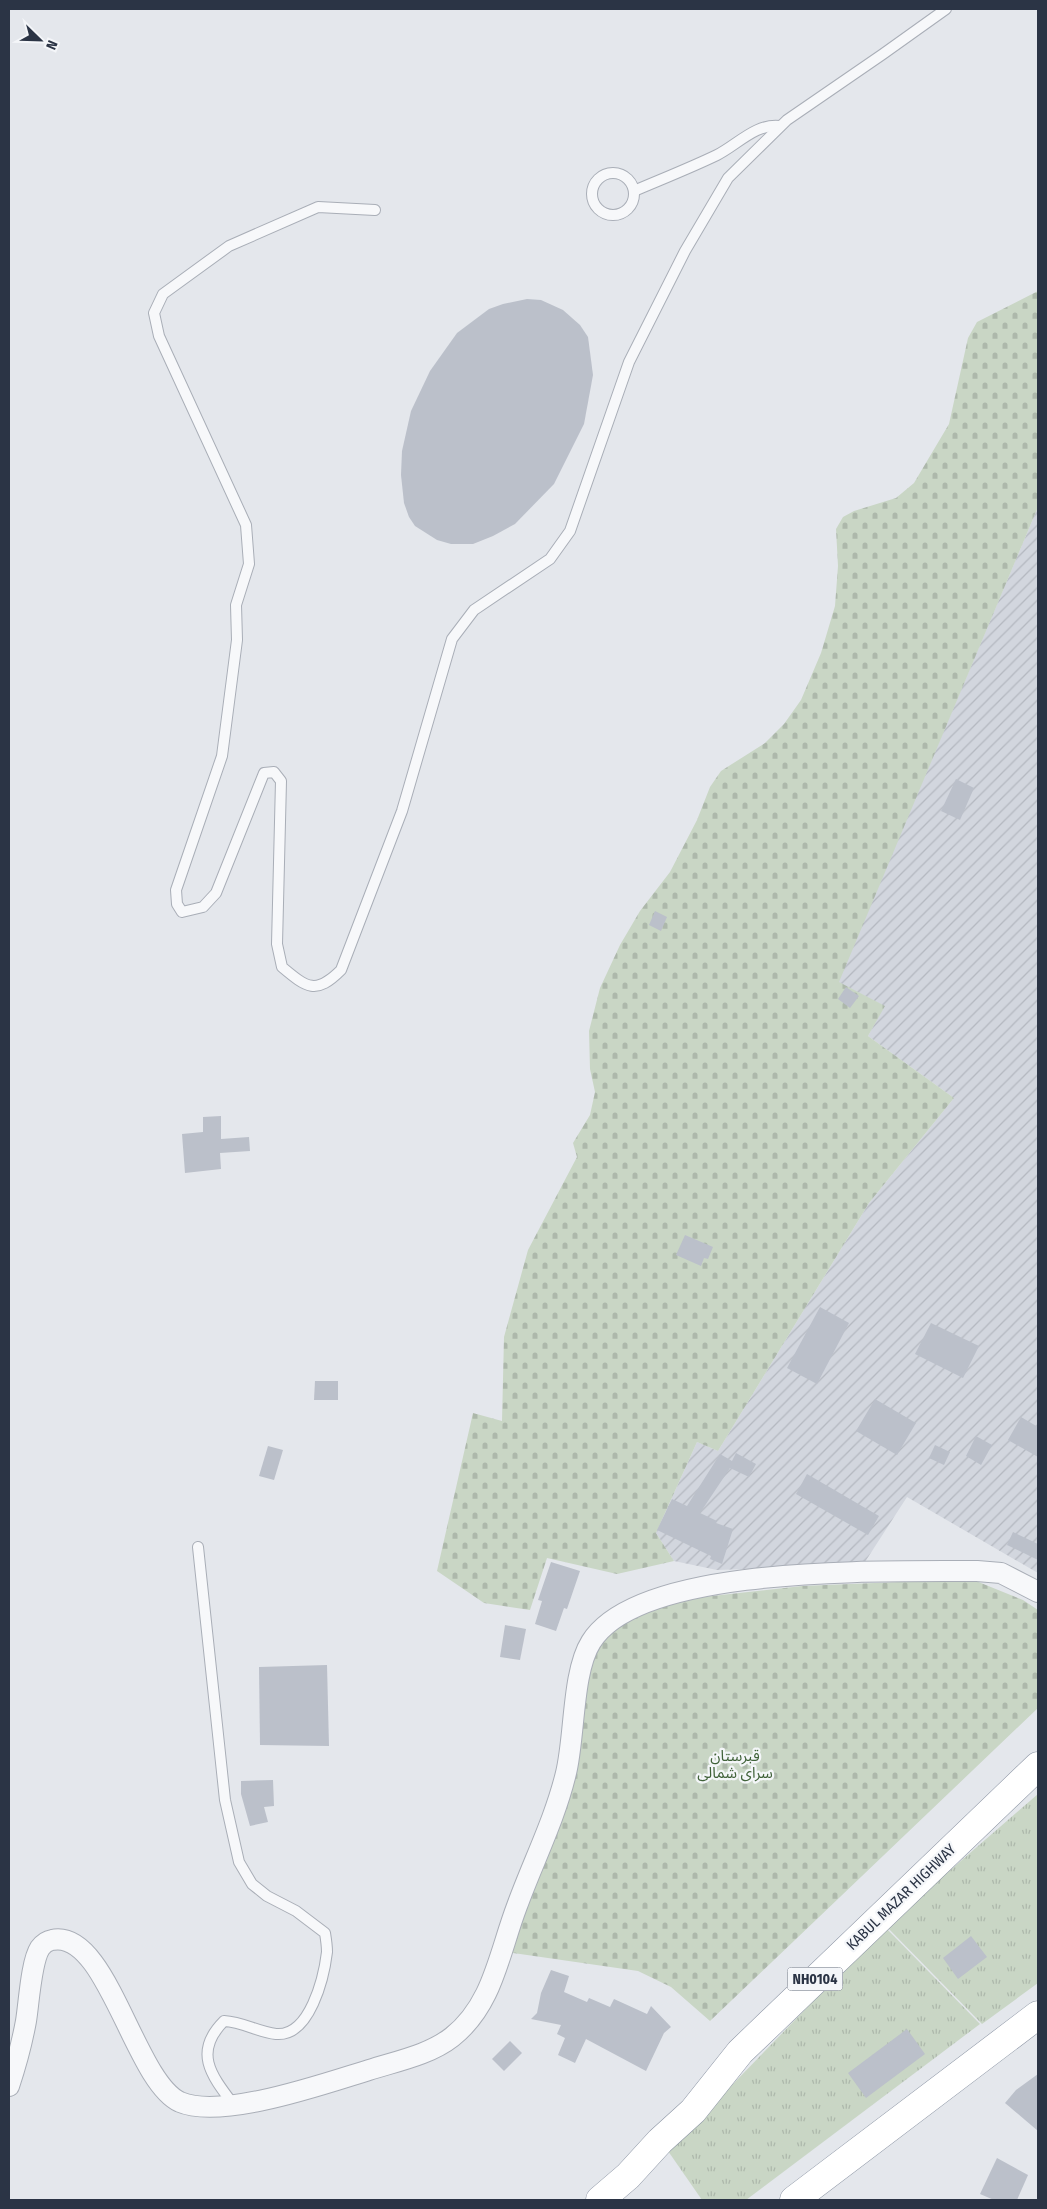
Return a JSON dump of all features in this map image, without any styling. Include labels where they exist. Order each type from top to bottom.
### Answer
[{"type":"highway","name":"KABUL MAZAR HIGHWAY","points":[[613,2192],[660,2141],[693,2111],[740,2052],[1038,1766]]},
{"type":"highway","points":[[794,2200],[1038,2015]]},
{"type":"street","points":[[9,2086],[25,2023],[36,1957],[42,1945],[50,1940],[65,1940],[84,1953],[106,1980],[151,2073],[165,2092],[181,2102],[199,2106],[234,2104],[297,2092],[429,2051],[450,2038],[477,2012],[485,1999],[506,1935],[561,1793],[567,1768],[577,1692],[586,1652],[593,1639],[628,1609],[684,1591],[742,1579],[810,1575],[1001,1573],[1038,1592]]},
{"type":"lane","points":[[375,210],[318,207],[229,246],[163,294],[154,312],[159,336],[246,525],[249,564],[236,605],[237,640],[222,756],[176,890],[176,904],[182,912],[203,907],[216,892],[264,773],[274,772],[281,781],[278,944],[282,967],[298,980],[313,987],[328,984],[342,970],[402,811],[452,639],[474,610],[550,559],[570,531],[629,362],[685,251],[728,178],[780,126],[946,9]]},
{"type":"lane","points":[[634,191],[718,154],[756,130],[771,125],[780,126]]},
{"type":"lane","points":[[613,173],[629,180],[634,191],[631,205],[620,214],[606,214],[595,204],[593,197],[596,183],[600,178],[613,173]]},
{"type":"lane","points":[[198,1547],[225,1800],[239,1862],[252,1884],[267,1896],[296,1911],[325,1933],[327,1950],[319,1991],[305,2020],[290,2032],[277,2034],[240,2022],[224,2021],[212,2033],[207,2047],[208,2062],[215,2080],[234,2104]]},
{"type":"shaded area","points":[[1038,507],[1038,1573],[907,1497],[863,1565],[717,1570],[674,1561],[656,1533],[697,1442],[718,1451],[869,1203],[954,1098],[868,1036],[884,1006],[838,982]]},
{"type":"green space","points":[[1038,291],[1038,507],[839,982],[885,1006],[868,1036],[954,1098],[869,1203],[718,1451],[697,1442],[656,1533],[674,1561],[617,1574],[547,1558],[530,1610],[484,1603],[437,1571],[473,1413],[502,1421],[504,1337],[528,1250],[577,1157],[573,1143],[590,1115],[595,1092],[590,1069],[589,1031],[600,988],[620,945],[640,911],[670,872],[697,820],[710,787],[721,771],[765,743],[784,724],[801,700],[821,653],[835,606],[838,566],[836,529],[843,517],[854,511],[896,498],[914,483],[949,424],[968,338],[977,322]]},
{"type":"green space","name":"قبرستان سرای شمالی","points":[[971,1579],[1023,1600],[1038,1610],[1038,1708],[710,2021],[671,1987],[638,1971],[499,1951],[563,1769],[584,1655],[631,1605],[802,1586]]},
{"type":"green space","points":[[1038,1794],[1038,1983],[982,2024],[886,1926]]},
{"type":"green space","points":[[885,1927],[980,2024],[746,2200],[702,2200],[668,2151]]},
{"type":"building","points":[[527,299],[541,300],[563,310],[580,325],[588,337],[593,375],[584,424],[554,484],[515,524],[473,544],[451,544],[437,540],[415,526],[409,517],[404,503],[401,475],[402,451],[411,411],[430,371],[457,333],[489,309]]},
{"type":"building","points":[[956,779],[974,788],[960,820],[941,811]]},
{"type":"building","points":[[655,911],[667,917],[661,931],[649,925]]},
{"type":"building","points":[[846,987],[859,996],[850,1008],[838,999]]},
{"type":"building","points":[[221,1116],[221,1139],[249,1137],[250,1151],[220,1153],[221,1169],[185,1173],[182,1134],[203,1132],[203,1117]]},
{"type":"building","points":[[685,1235],[713,1247],[708,1259],[704,1258],[701,1266],[676,1255]]},
{"type":"building","points":[[820,1307],[849,1323],[817,1384],[787,1368]]},
{"type":"building","points":[[931,1323],[979,1346],[963,1378],[915,1354]]},
{"type":"building","points":[[315,1381],[338,1381],[338,1400],[314,1400]]},
{"type":"building","points":[[875,1399],[916,1423],[897,1455],[856,1431]]},
{"type":"building","points":[[1021,1417],[1038,1427],[1038,1457],[1008,1440]]},
{"type":"building","points":[[976,1436],[992,1445],[981,1465],[966,1456]]},
{"type":"building","points":[[935,1445],[950,1452],[944,1465],[929,1458]]},
{"type":"building","points":[[268,1446],[283,1450],[274,1480],[259,1476]]},
{"type":"building","points":[[736,1453],[756,1464],[749,1477],[730,1468],[700,1513],[717,1521],[716,1523],[733,1529],[722,1564],[710,1559],[711,1556],[657,1530],[672,1499],[687,1506],[720,1454],[732,1461]]},
{"type":"building","points":[[807,1474],[879,1516],[868,1535],[796,1494]]},
{"type":"building","points":[[1013,1532],[1038,1544],[1038,1560],[1007,1545]]},
{"type":"building","points":[[551,1562],[580,1571],[567,1609],[564,1608],[556,1631],[535,1624],[542,1601],[538,1600]]},
{"type":"building","points":[[505,1625],[526,1629],[520,1660],[500,1657]]},
{"type":"building","points":[[327,1665],[329,1746],[260,1745],[259,1667]]},
{"type":"building","points":[[273,1780],[274,1806],[264,1807],[268,1822],[250,1826],[241,1794],[241,1781]]},
{"type":"building","points":[[971,1936],[987,1957],[958,1979],[943,1958]]},
{"type":"building","points":[[551,1970],[569,1976],[564,1992],[587,2002],[589,1998],[610,2007],[614,1999],[647,2014],[651,2006],[671,2027],[664,2033],[646,2071],[586,2039],[575,2063],[558,2055],[565,2038],[557,2034],[561,2025],[531,2019],[537,2013],[541,1993]]},
{"type":"building","points":[[907,2029],[925,2054],[866,2098],[848,2073]]},
{"type":"building","points":[[510,2041],[522,2053],[504,2071],[492,2059]]},
{"type":"building","points":[[1038,2074],[1038,2131],[1005,2103],[1016,2090]]},
{"type":"building","points":[[997,2158],[1028,2175],[1017,2200],[994,2200],[980,2194]]}]
